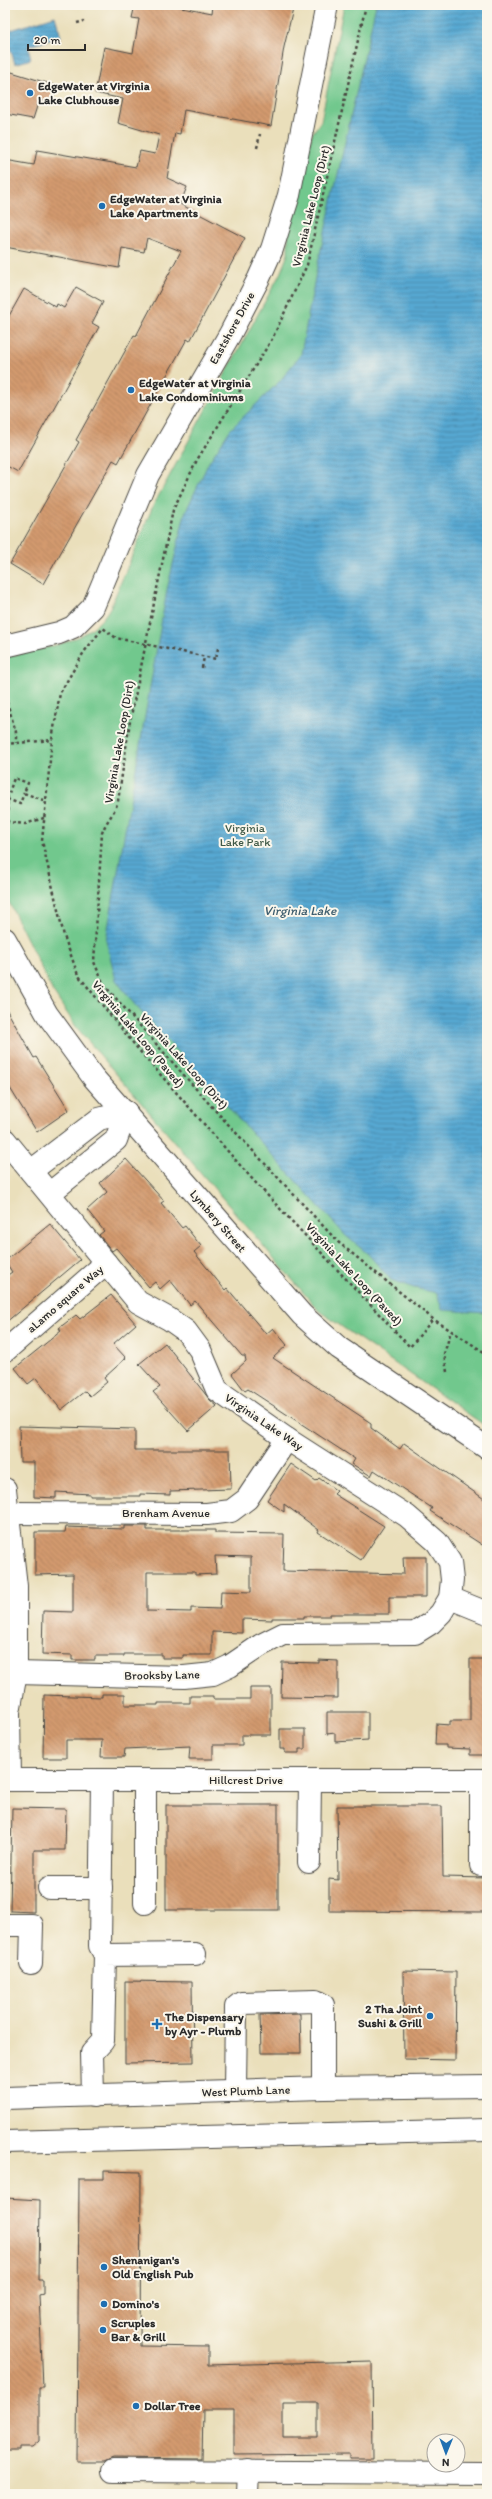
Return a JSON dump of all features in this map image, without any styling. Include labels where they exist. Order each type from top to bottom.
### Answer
[{"type":"street","name":"Eastshore Drive","points":[[5,646],[59,633],[73,627],[93,607],[148,475],[256,285],[272,249],[290,195],[327,5]]},
{"type":"street","name":"Lymbery Street","points":[[5,939],[47,1014],[70,1048],[93,1077],[126,1112],[302,1316],[339,1348],[487,1448]]},
{"type":"street","points":[[31,1171],[99,1119],[126,1112]]},
{"type":"street","points":[[50,1194],[116,1140],[126,1112]]},
{"type":"street","name":"Virginia Lake Way","points":[[5,1140],[138,1302],[169,1319],[186,1331],[200,1350],[217,1390],[287,1439],[407,1516],[437,1542],[450,1562],[452,1580],[450,1598]]},
{"type":"street","name":"aLamo square Way","points":[[5,1351],[106,1263]]},
{"type":"street","name":"Brenham Avenue","points":[[8,1513],[207,1514],[231,1512],[247,1499],[287,1439]]},
{"type":"street","points":[[5,1489],[16,1586],[16,1673],[10,1712],[8,1780]]},
{"type":"street","points":[[450,1598],[487,1613]]},
{"type":"street","name":"Brooksby Lane","points":[[16,1673],[184,1677],[213,1674],[230,1666],[267,1641],[283,1634],[415,1633],[431,1623],[441,1613],[450,1598]]},
{"type":"street","name":"Hillcrest Drive","points":[[8,1780],[484,1780]]},
{"type":"street","points":[[93,2096],[92,2052],[103,2041],[105,1955],[100,1946],[102,1780]]},
{"type":"street","points":[[145,1780],[145,1903]]},
{"type":"street","points":[[309,1862],[310,1780]]},
{"type":"street","points":[[481,1865],[484,1780]]},
{"type":"street","points":[[49,1888],[101,1888]]},
{"type":"street","points":[[5,1925],[32,1925],[31,1964]]},
{"type":"street","points":[[105,1955],[195,1954]]},
{"type":"street","points":[[236,2091],[236,2008],[241,2003],[316,2001],[323,2005],[323,2088]]},
{"type":"street","name":"West Plumb Lane","points":[[5,2098],[323,2088],[487,2086]]},
{"type":"street","points":[[5,2142],[487,2130]]},
{"type":"street","points":[[113,2471],[487,2473]]},
{"type":"street","points":[[247,2494],[248,2471]]},
{"type":"path","name":"Virginia Lake Loop (Dirt)","points":[[366,5],[307,265],[272,339],[197,460],[173,510],[130,721],[116,811],[105,825],[102,833],[94,934],[94,962],[97,972],[104,985],[202,1096],[338,1242],[433,1319],[487,1354]]},
{"type":"path","points":[[76,23],[84,21]]},
{"type":"path","points":[[257,148],[260,134]]},
{"type":"path","name":"Virginia Lake Loop (Paved)","points":[[145,646],[116,638],[103,628],[84,652],[60,693],[52,740],[42,841],[64,936],[78,976],[138,1049],[254,1182],[410,1347],[433,1319]]},
{"type":"path","points":[[145,646],[216,659],[218,648]]},
{"type":"path","points":[[202,668],[204,657]]},
{"type":"path","points":[[5,696],[16,732],[16,743]]},
{"type":"path","points":[[5,744],[52,740]]},
{"type":"path","points":[[7,799],[20,804],[28,783],[14,778],[7,799],[8,822],[30,824],[44,818]]},
{"type":"path","points":[[5,786],[10,789]]},
{"type":"path","points":[[23,793],[46,800]]},
{"type":"path","points":[[447,1372],[444,1354],[451,1331]]},
{"type":"green space","name":"Virginia Lake","points":[[344,5],[487,5],[487,1427],[319,1311],[77,1028],[53,992],[5,894],[5,657],[50,647],[79,637],[102,619],[111,606],[153,506],[280,274],[288,254],[288,232],[312,134],[321,121]]},
{"type":"water","name":"Virginia Lake","points":[[376,5],[487,5],[486,1313],[442,1310],[437,1293],[414,1288],[391,1280],[368,1254],[346,1236],[135,1005],[116,980],[106,940],[167,590],[185,513],[209,462],[230,430],[280,381],[301,354],[317,267]]},
{"type":"water","points":[[55,16],[61,37],[28,46],[31,59],[15,64],[5,32]]},
{"type":"building","points":[[135,5],[171,5],[212,13],[213,5],[271,5],[293,9],[284,47],[271,126],[184,110],[180,134],[175,133],[167,178],[187,187],[180,204],[245,238],[190,341],[187,339],[118,463],[113,460],[43,584],[10,564],[79,442],[76,440],[134,335],[136,336],[181,251],[147,238],[144,252],[122,248],[119,268],[5,247],[5,160],[34,165],[37,150],[136,167],[140,151],[155,154],[159,135],[118,123],[123,99],[95,93],[104,47],[133,53],[139,19],[132,18]]},
{"type":"building","name":"EdgeWater at Virginia Lake Clubhouse","points":[[5,70],[57,86],[52,103],[39,100],[33,119],[5,114]]},
{"type":"building","points":[[76,287],[103,302],[92,323],[99,327],[18,472],[5,465],[5,323],[24,289],[56,307],[57,304],[64,308]]},
{"type":"building","points":[[5,1007],[34,1058],[36,1057],[69,1110],[37,1132],[5,1080]]},
{"type":"building","points":[[126,1159],[164,1201],[161,1203],[182,1228],[185,1226],[201,1246],[194,1252],[225,1290],[227,1288],[266,1334],[273,1328],[287,1345],[273,1358],[371,1423],[371,1428],[400,1449],[404,1443],[487,1501],[487,1548],[430,1511],[432,1508],[374,1470],[371,1476],[352,1464],[355,1459],[248,1389],[245,1391],[232,1374],[246,1361],[245,1356],[242,1356],[195,1301],[190,1305],[170,1280],[160,1289],[155,1282],[149,1287],[116,1248],[112,1251],[99,1235],[104,1231],[87,1210],[107,1192],[100,1183]]},
{"type":"building","points":[[50,1224],[80,1260],[5,1323],[5,1277],[12,1272],[5,1261]]},
{"type":"building","points":[[111,1295],[136,1324],[113,1344],[126,1358],[104,1378],[107,1382],[90,1396],[85,1391],[61,1410],[36,1378],[28,1384],[15,1368],[61,1331],[59,1328],[76,1315],[80,1319]]},
{"type":"building","points":[[165,1343],[210,1400],[217,1406],[188,1431],[153,1392],[160,1387],[139,1364]]},
{"type":"building","points":[[19,1426],[135,1429],[135,1450],[230,1450],[231,1489],[170,1491],[170,1495],[140,1494],[140,1496],[90,1496],[90,1494],[56,1492],[56,1498],[34,1497],[34,1462],[20,1462]]},
{"type":"building","points":[[291,1464],[316,1481],[319,1478],[337,1491],[334,1494],[384,1526],[361,1560],[318,1532],[319,1530],[284,1504],[284,1512],[267,1500]]},
{"type":"building","points":[[124,1526],[147,1526],[147,1530],[215,1530],[215,1533],[284,1534],[283,1571],[404,1574],[403,1557],[426,1557],[426,1597],[389,1597],[389,1614],[330,1614],[330,1616],[304,1616],[304,1618],[272,1618],[272,1620],[242,1619],[242,1633],[212,1632],[212,1655],[183,1655],[183,1658],[162,1658],[162,1654],[124,1654],[124,1656],[95,1656],[95,1660],[72,1660],[72,1655],[42,1654],[43,1611],[73,1612],[73,1574],[35,1575],[35,1532],[65,1532],[66,1527],[124,1529]],"holes":[[[215,1556],[251,1557],[251,1592],[221,1591],[220,1609],[191,1608],[191,1612],[147,1611],[147,1572],[195,1572],[195,1575],[216,1574]]]},
{"type":"building","points":[[470,1659],[487,1659],[487,1755],[470,1755],[470,1749],[446,1748],[446,1745],[435,1745],[436,1724],[450,1725],[450,1721],[470,1721]]},
{"type":"building","points":[[319,1660],[338,1661],[338,1698],[281,1697],[282,1662],[319,1663]]},
{"type":"building","points":[[250,1688],[271,1688],[271,1735],[242,1735],[242,1745],[213,1745],[213,1759],[189,1759],[190,1746],[125,1749],[124,1757],[101,1757],[102,1740],[66,1740],[66,1758],[43,1758],[44,1695],[102,1697],[102,1694],[125,1694],[125,1705],[158,1705],[158,1703],[190,1703],[190,1696],[213,1696],[213,1699],[250,1699]]},
{"type":"building","points":[[327,1712],[368,1712],[368,1740],[335,1742],[335,1733],[327,1734]]},
{"type":"building","points":[[280,1729],[305,1729],[305,1749],[299,1749],[299,1753],[285,1753],[285,1749],[280,1749]]},
{"type":"building","points":[[166,1805],[278,1805],[278,1910],[166,1910]]},
{"type":"building","points":[[337,1806],[442,1806],[443,1877],[487,1878],[487,1912],[329,1911],[329,1879],[338,1880]]},
{"type":"building","points":[[12,1808],[66,1809],[65,1850],[34,1850],[34,1912],[10,1911]]},
{"type":"building","name":"2 Tha Joint Sushi & Grill","points":[[403,1971],[456,1972],[455,2060],[404,2059]]},
{"type":"building","points":[[125,1981],[192,1982],[193,2062],[125,2063]]},
{"type":"building","points":[[300,2014],[301,2053],[261,2053],[260,2015]]},
{"type":"building","points":[[104,2171],[141,2172],[140,2346],[208,2347],[208,2365],[372,2361],[373,2458],[349,2458],[349,2454],[234,2455],[234,2410],[203,2410],[202,2459],[113,2458],[104,2462],[77,2462],[79,2179],[104,2179]],"holes":[[[283,2403],[318,2403],[318,2437],[283,2437]]]},
{"type":"building","points":[[5,2198],[40,2200],[39,2280],[43,2280],[43,2294],[39,2295],[43,2387],[39,2387],[39,2441],[32,2447],[19,2447],[19,2450],[5,2450]]},
{"type":"place","name":"EdgeWater at Virginia Lake Clubhouse","points":[[30,93]]},
{"type":"place","name":"EdgeWater at Virginia Lake Apartments","points":[[102,206]]},
{"type":"place","name":"EdgeWater at Virginia Lake Condominiums","points":[[131,390]]},
{"type":"place","name":"2 Tha Joint Sushi & Grill","points":[[430,2016]]},
{"type":"place","name":"The Dispensary by Ayr - Plumb","points":[[157,2024]]},
{"type":"place","name":"Shenanigan's Old English Pub","points":[[104,2267]]},
{"type":"place","name":"Domino's","points":[[104,2304]]},
{"type":"place","name":"Scruples Bar & Grill","points":[[103,2330]]},
{"type":"place","name":"Dollar Tree","points":[[136,2406]]},
{"type":"park label","name":"Virginia Lake Park","points":[[245,835]]}]
